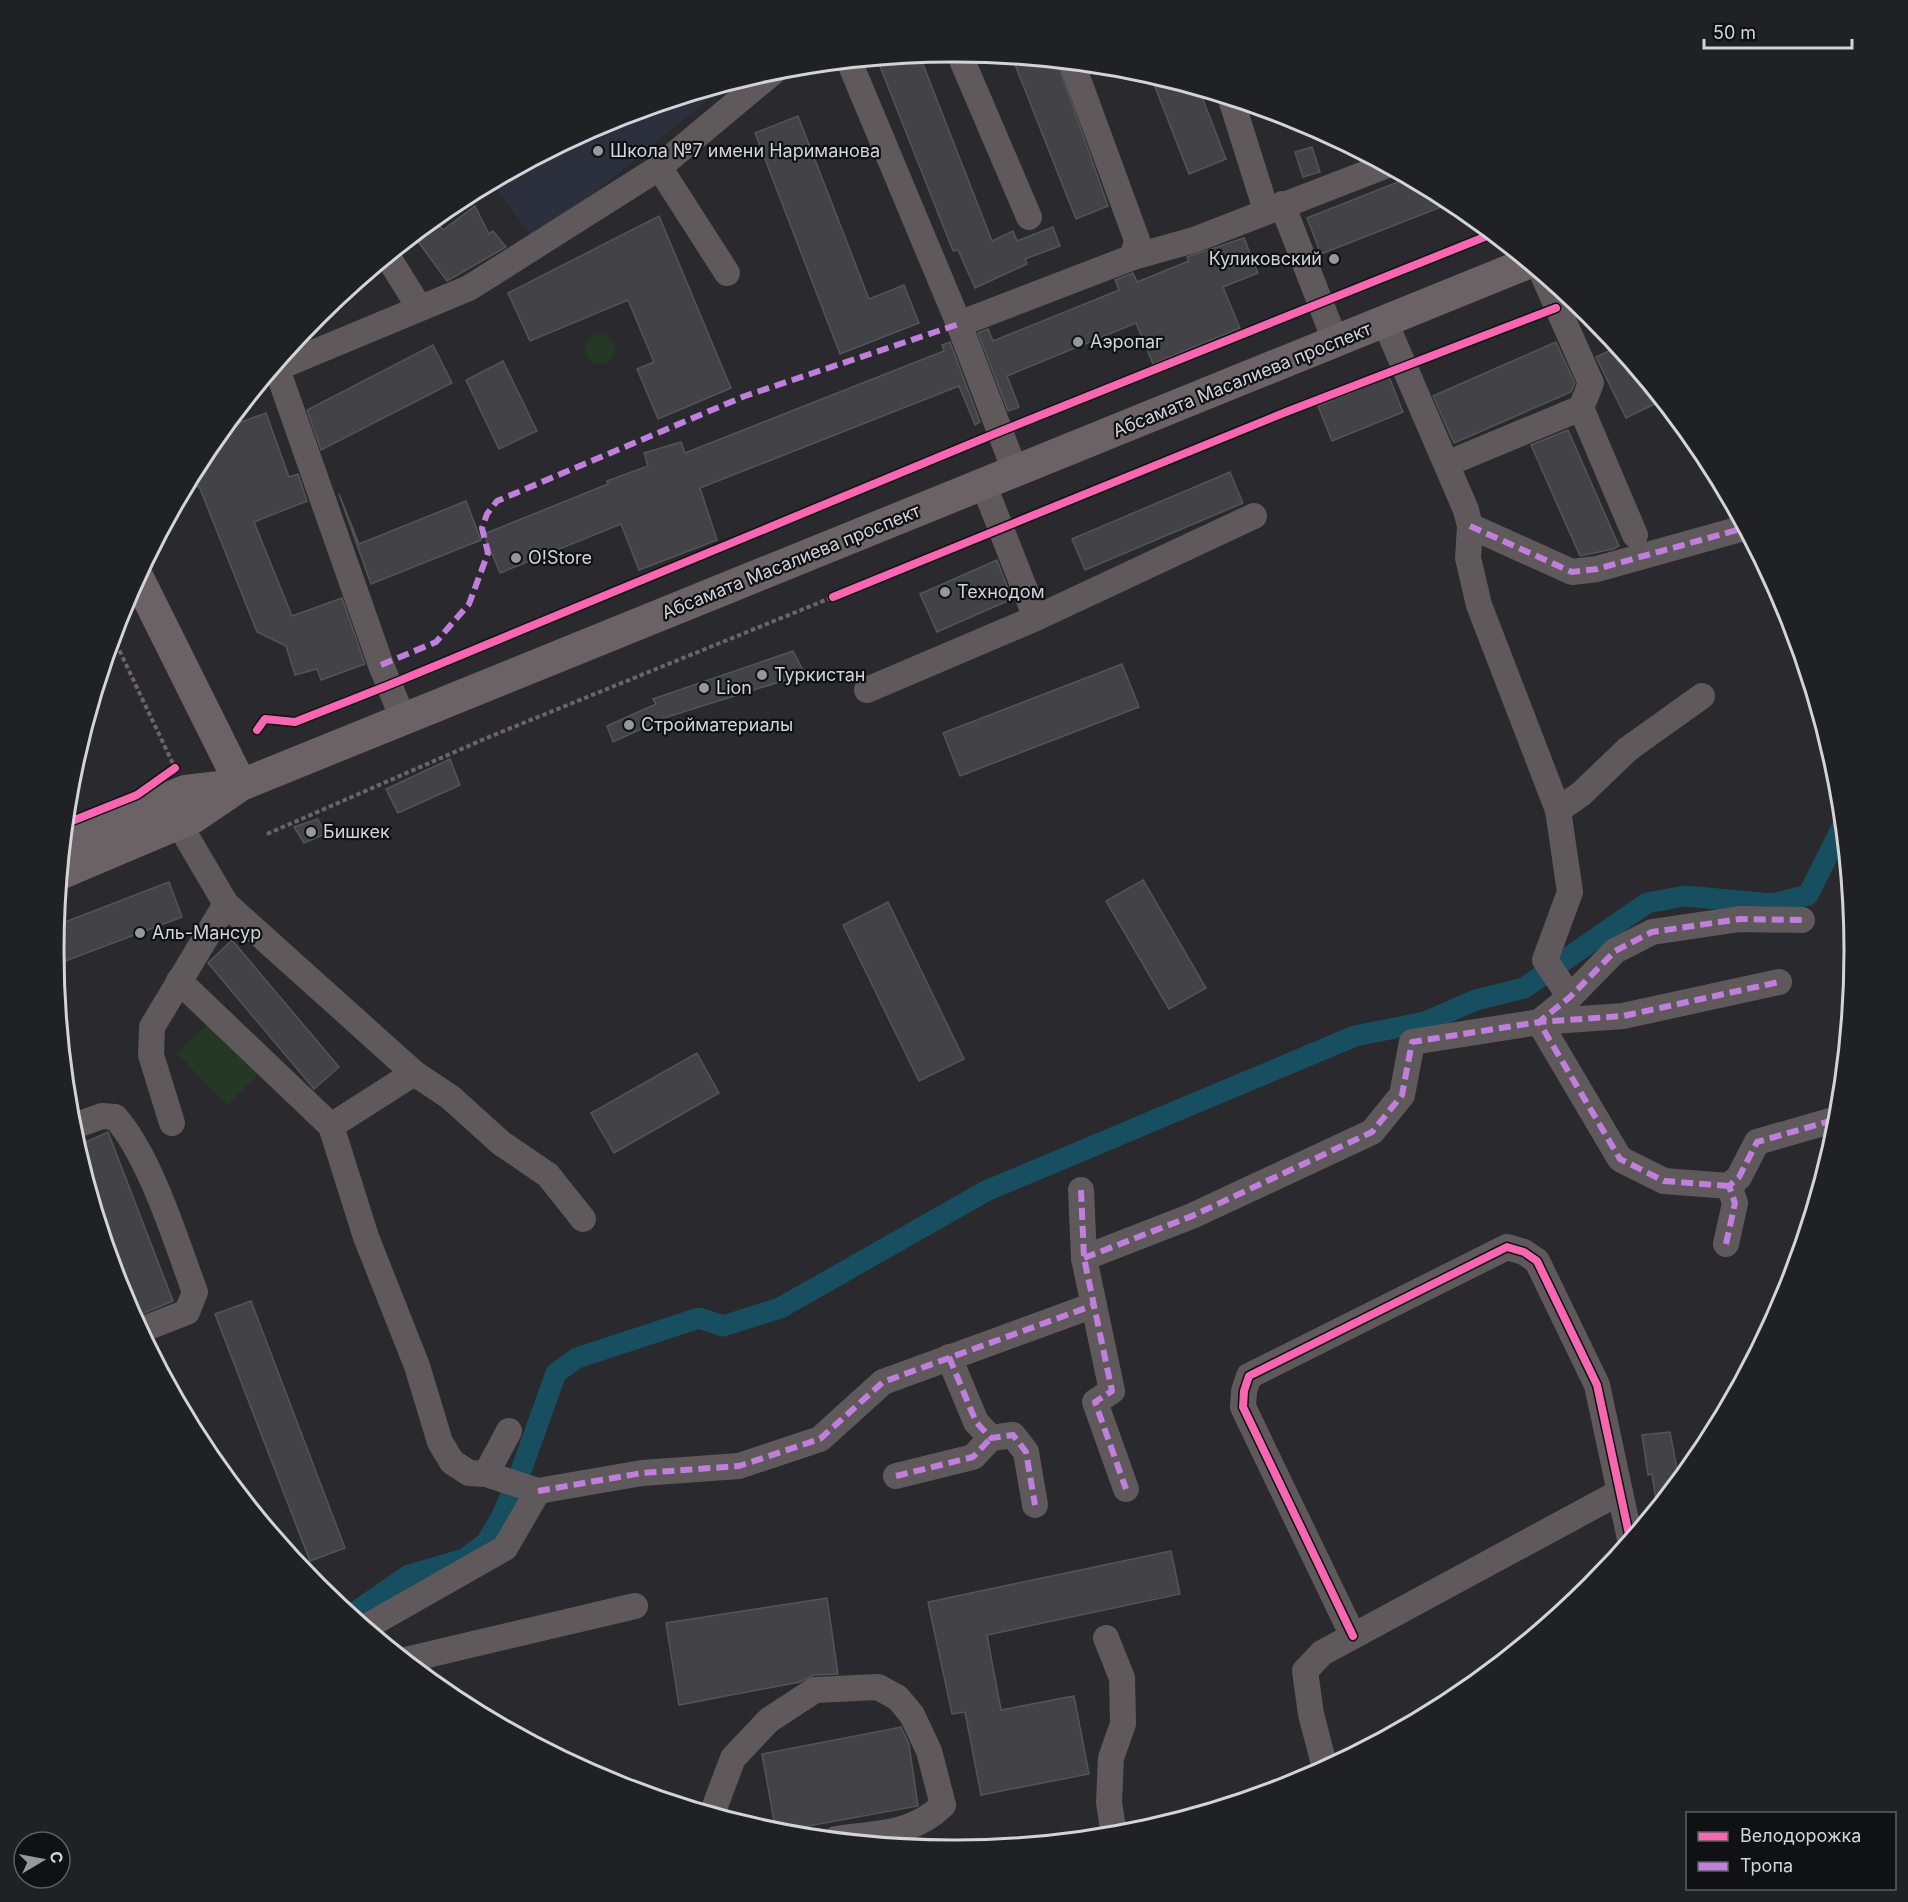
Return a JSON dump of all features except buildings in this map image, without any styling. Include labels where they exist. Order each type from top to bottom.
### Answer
[{"type":"main road","name":"Абсамата Масалиева проспект","points":[[68,870],[194,818],[241,785],[1521,266]]},
{"type":"main road","points":[[72,837],[185,790],[241,785],[142,588]]},
{"type":"street","points":[[963,62],[1029,217]]},
{"type":"street","points":[[852,68],[959,324],[1015,471]]},
{"type":"street","points":[[1074,70],[1137,240],[1133,257]]},
{"type":"street","points":[[287,363],[468,288],[659,167],[759,84]]},
{"type":"street","points":[[1235,108],[1274,207],[1335,343]]},
{"type":"street","points":[[659,167],[727,273]]},
{"type":"street","points":[[959,324],[1133,257],[1194,240],[1274,207],[1377,169]]},
{"type":"street","points":[[391,263],[419,308]]},
{"type":"street","points":[[1551,292],[1591,383],[1581,408],[1635,535]]},
{"type":"street","points":[[1385,322],[1466,510],[1470,526],[1468,558],[1479,605],[1558,810],[1570,892],[1558,979],[1539,1022]]},
{"type":"street","points":[[277,374],[381,665],[403,719]]},
{"type":"street","points":[[1461,458],[1581,408]]},
{"type":"street","points":[[983,483],[1036,618]]},
{"type":"street","points":[[867,690],[1036,618],[1254,516]]},
{"type":"street","points":[[1470,526],[1572,572],[1597,569],[1737,530]]},
{"type":"street","points":[[1558,810],[1581,794],[1628,749],[1702,696]]},
{"type":"street","points":[[179,824],[226,904],[414,1073],[450,1097],[501,1143],[548,1175],[583,1218]]},
{"type":"street","points":[[172,1124],[151,1055],[152,1027],[226,904]]},
{"type":"street","points":[[1558,979],[1652,932],[1740,919],[1802,920]]},
{"type":"street","points":[[179,981],[331,1126],[366,1237],[417,1366],[440,1442],[452,1462],[469,1473],[513,1482],[739,1466],[820,1438],[883,1382],[1094,1305]]},
{"type":"street","points":[[1084,1257],[1192,1216],[1372,1132],[1402,1095],[1412,1042],[1539,1022],[1623,1016],[1779,982]]},
{"type":"street","points":[[1539,1022],[1620,1159],[1664,1181],[1729,1186],[1739,1177],[1757,1142],[1827,1122]]},
{"type":"street","points":[[331,1126],[414,1073]]},
{"type":"street","points":[[82,1123],[102,1116],[115,1117],[122,1125],[153,1182],[195,1292],[188,1312],[148,1327]]},
{"type":"street","points":[[1726,1244],[1735,1203],[1729,1186]]},
{"type":"street","points":[[1081,1190],[1084,1257],[1112,1391],[1095,1402],[1126,1489]]},
{"type":"street","points":[[1353,1636],[1243,1407],[1244,1391],[1249,1376],[1507,1247],[1524,1252],[1537,1261],[1597,1385],[1628,1531]]},
{"type":"street","points":[[949,1357],[976,1422],[991,1438]]},
{"type":"street","points":[[372,1623],[505,1548],[513,1482],[509,1431]]},
{"type":"street","points":[[896,1476],[973,1457],[991,1438],[1013,1435],[1026,1452],[1035,1505]]},
{"type":"street","points":[[1323,1760],[1311,1714],[1305,1671],[1322,1653],[1620,1492]]},
{"type":"street","points":[[414,1658],[635,1606]]},
{"type":"street","points":[[1106,1638],[1122,1678],[1123,1724],[1111,1758],[1109,1791],[1113,1826]]},
{"type":"street","points":[[715,1807],[733,1758],[769,1720],[815,1690],[878,1687],[898,1698],[912,1715],[929,1751],[943,1805],[930,1819],[911,1828],[861,1835]]},
{"type":"path","points":[[267,834],[489,737],[844,592]]},
{"type":"path","points":[[118,648],[175,768],[165,775]]},
{"type":"shaded area","name":"Школа №7 имени Нариманова","points":[[713,95],[535,242],[497,189],[561,153],[614,129]]},
{"type":"green space","points":[[600,334],[611,338],[615,349],[611,360],[600,364],[589,360],[585,349],[589,338]]},
{"type":"green space","points":[[209,1022],[259,1074],[227,1105],[177,1053]]},
{"type":"waterway","points":[[358,1610],[409,1575],[464,1559],[486,1543],[501,1518],[518,1479],[556,1373],[577,1358],[699,1318],[723,1326],[780,1308],[986,1191],[1355,1036],[1425,1022],[1476,1000],[1524,988],[1647,903],[1685,896],[1773,904],[1808,895],[1836,838]]},
{"type":"marked path","points":[[381,665],[436,642],[469,604],[488,553],[482,528],[487,514],[497,501],[745,396],[959,324]]},
{"type":"marked path","points":[[1470,526],[1572,572],[1597,569],[1737,530]]},
{"type":"marked path","points":[[1729,1186],[1664,1181],[1620,1159],[1539,1022],[1570,997],[1615,951],[1652,932],[1740,919],[1802,920]]},
{"type":"marked path","points":[[1084,1258],[1192,1216],[1372,1132],[1402,1095],[1412,1042],[1539,1022],[1623,1016],[1779,982]]},
{"type":"marked path","points":[[1726,1244],[1735,1203],[1729,1186],[1739,1177],[1757,1142],[1827,1122]]},
{"type":"marked path","points":[[1081,1190],[1084,1258],[1112,1391],[1095,1402],[1126,1489]]},
{"type":"marked path","points":[[538,1491],[642,1473],[739,1466],[820,1439],[883,1382],[1094,1305]]},
{"type":"marked path","points":[[949,1357],[976,1422],[991,1438],[1013,1435],[1026,1452],[1035,1505]]},
{"type":"marked path","points":[[896,1476],[973,1457],[991,1438]]},
{"type":"cycle path","points":[[257,730],[265,719],[295,722],[389,685],[999,432],[1484,237]]},
{"type":"cycle path","points":[[833,597],[1286,412],[1556,308]]},
{"type":"cycle path","points":[[75,820],[137,795],[175,768]]},
{"type":"cycle path","points":[[1353,1636],[1243,1407],[1244,1391],[1249,1376],[1507,1247],[1524,1252],[1537,1261],[1597,1385],[1628,1531]]},
{"type":"place","name":"Школа №7 имени Нариманова","points":[[598,151]]},
{"type":"place","name":"Куликовский","points":[[1334,259]]},
{"type":"place","name":"Аэропаг","points":[[1078,342]]},
{"type":"place","name":"O!Store","points":[[516,558]]},
{"type":"place","name":"Технодом","points":[[945,592]]},
{"type":"place","name":"Туркистан","points":[[762,675]]},
{"type":"place","name":"Lion","points":[[704,688]]},
{"type":"place","name":"Стройматериалы","points":[[629,725]]},
{"type":"place","name":"Бишкек","points":[[311,832]]},
{"type":"place","name":"Аль-Мансур","points":[[140,933]]}]
